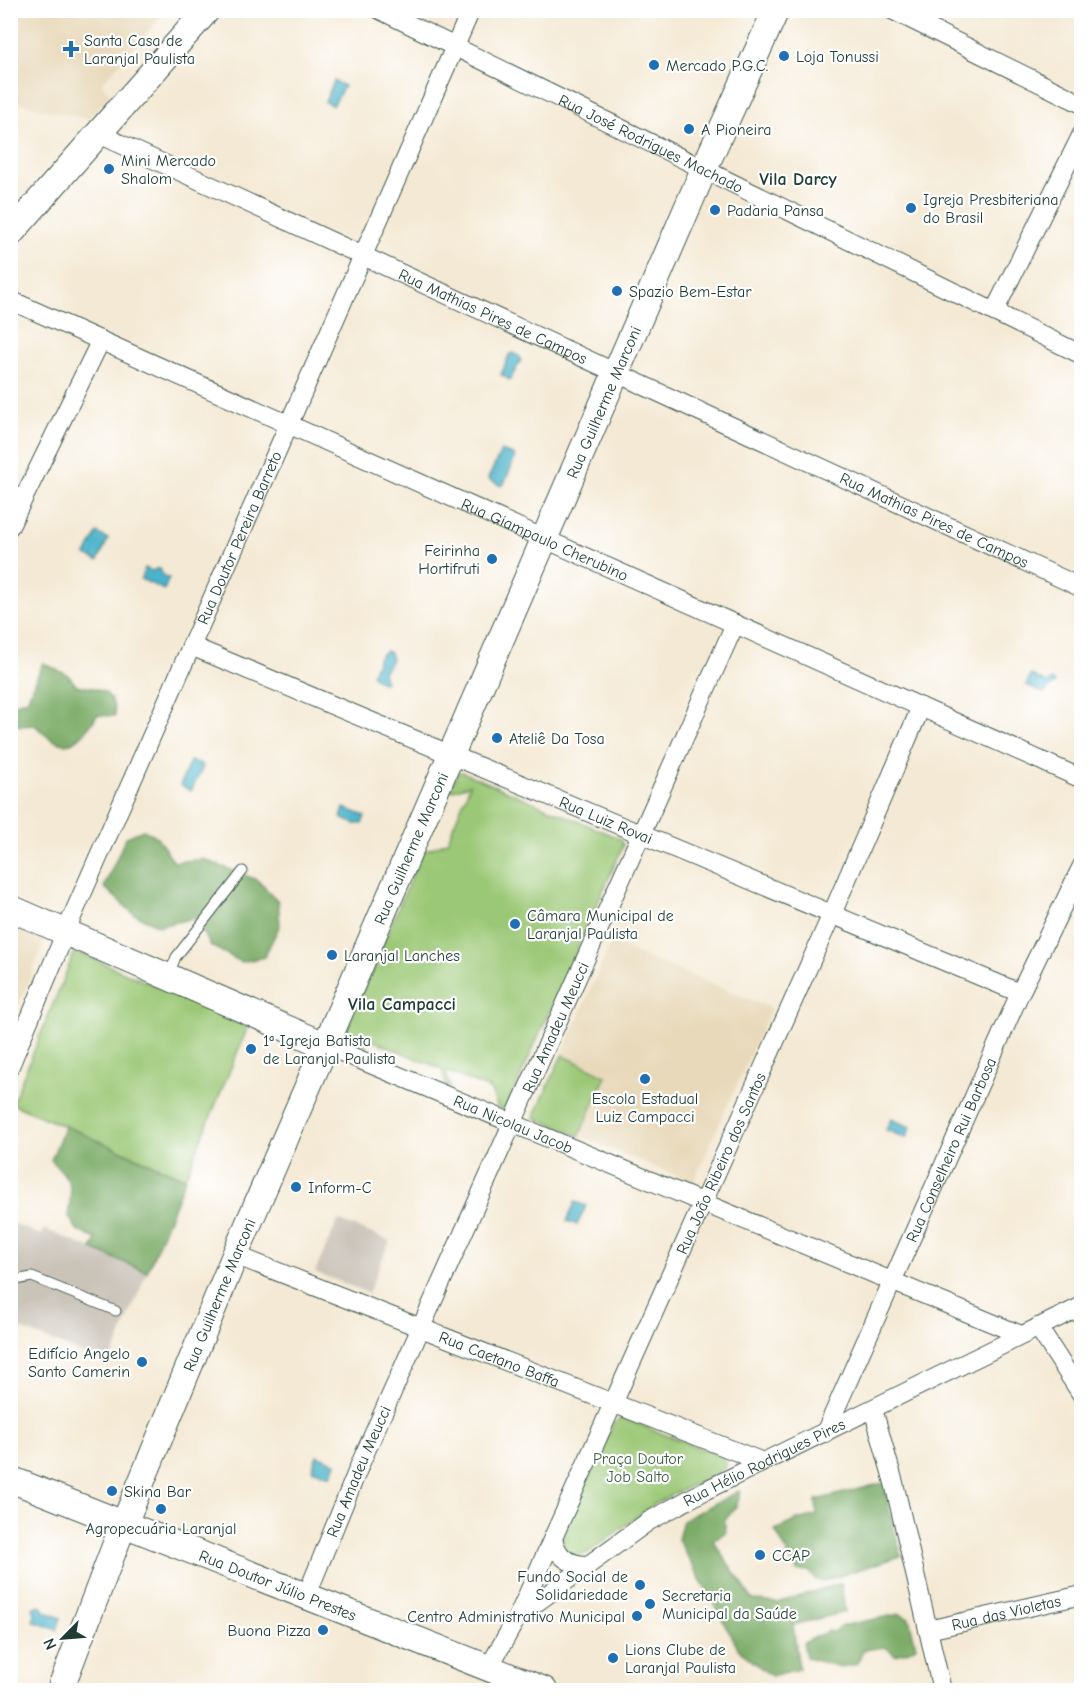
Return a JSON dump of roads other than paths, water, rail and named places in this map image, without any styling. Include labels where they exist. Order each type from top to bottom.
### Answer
[{"type":"main road","points":[[12,230],[207,10]]},
{"type":"main road","name":"Rua Guilherme Marconi","points":[[60,1690],[124,1524],[235,1255],[704,169],[776,10]]},
{"type":"main road","name":"Rua Nicolau Jacob","points":[[10,908],[327,1046]]},
{"type":"main road","name":"Rua Doutor Júlio Prestes","points":[[10,1479],[544,1690]]},
{"type":"street","name":"Rua José Rodrigues Machado","points":[[380,10],[1082,355]]},
{"type":"street","name":"Rua Doutor Pereira Barreto","points":[[10,1066],[66,932],[471,10]]},
{"type":"street","points":[[892,10],[1082,104]]},
{"type":"street","name":"Rua Mathias Pires de Campos","points":[[99,134],[1082,588]]},
{"type":"street","points":[[994,312],[1082,135]]},
{"type":"street","name":"Rua Giampaulo Cherubino","points":[[10,300],[1082,779]]},
{"type":"street","points":[[10,526],[101,340]]},
{"type":"street","name":"Rua Amadeu Meucci","points":[[306,1597],[361,1462],[735,624]]},
{"type":"street","name":"Rua Luiz Rovai","points":[[191,646],[1020,993]]},
{"type":"street","name":"Rua João Ribeiro dos Santos","points":[[518,1616],[832,914],[921,707]]},
{"type":"street","name":"Rua Conselheiro Rui Barbosa","points":[[825,1433],[1020,993],[1082,866]]},
{"type":"street","name":"Rua Nicolau Jacob","points":[[327,1046],[1021,1335]]},
{"type":"street","name":"Rua Caetano Baffa","points":[[235,1255],[612,1405],[763,1462]]},
{"type":"street","name":"Rua Hélio Rodrigues Pires","points":[[488,1669],[518,1616],[586,1565],[667,1510],[1082,1306]]},
{"type":"street","points":[[1038,1327],[1082,1395]]},
{"type":"street","points":[[873,1409],[894,1483],[942,1690]]},
{"type":"street","points":[[553,1538],[559,1555],[575,1565],[586,1565]]},
{"type":"street","name":"Rua das Violetas","points":[[928,1630],[1082,1595]]},
{"type":"lane","points":[[168,976],[176,957],[243,871]]},
{"type":"lane","points":[[10,1281],[32,1277],[116,1311]]},
{"type":"water","points":[[334,81],[344,86],[333,106],[325,102]]},
{"type":"water","points":[[512,353],[519,356],[521,360],[510,380],[501,375]]},
{"type":"water","points":[[501,451],[514,455],[515,458],[501,486],[488,479]]},
{"type":"water","points":[[97,533],[108,539],[98,561],[86,555]]},
{"type":"water","points":[[145,568],[152,571],[158,568],[162,575],[169,578],[164,590],[141,579]]},
{"type":"water","points":[[386,651],[390,653],[392,659],[383,672],[386,682],[384,683],[374,678],[372,673],[380,655]]},
{"type":"water","points":[[1031,675],[1047,683],[1052,680],[1055,683],[1044,693],[1026,685]]},
{"type":"water","points":[[190,761],[201,764],[203,767],[191,791],[180,785]]},
{"type":"water","points":[[344,808],[365,816],[362,824],[355,824],[341,818]]},
{"type":"water","points":[[891,1119],[911,1127],[906,1138],[886,1130]]},
{"type":"water","points":[[575,1202],[586,1206],[577,1225],[567,1221]]},
{"type":"water","points":[[317,1455],[336,1463],[331,1476],[312,1469]]},
{"type":"water","points":[[39,1605],[44,1611],[61,1618],[57,1630],[33,1621],[35,1615],[33,1608]]},
{"type":"place","name":"Santa Casa de Laranjal Paulista","points":[[71,49]]},
{"type":"place","name":"Loja Tonussi","points":[[784,56]]},
{"type":"place","name":"Mercado P.G.C.","points":[[654,65]]},
{"type":"place","name":"A Pioneira","points":[[689,129]]},
{"type":"place","name":"Mini Mercado Shalom","points":[[109,169]]},
{"type":"place","name":"Igreja Presbiteriana do Brasil","points":[[911,208]]},
{"type":"place","name":"Padaria Pansa","points":[[715,210]]},
{"type":"place","name":"Spazio Bem-Estar","points":[[617,291]]},
{"type":"place","name":"Feirinha Hortifruti","points":[[492,559]]},
{"type":"place","name":"Ateliê Da Tosa","points":[[497,738]]},
{"type":"place","name":"Câmara Municipal de Laranjal Paulista","points":[[515,924]]},
{"type":"place","name":"Laranjal Lanches","points":[[332,955]]},
{"type":"place","name":"1ª Igreja Batista de Laranjal Paulista","points":[[251,1049]]},
{"type":"place","name":"Escola Estadual Luiz Campacci","points":[[645,1079]]},
{"type":"place","name":"Inform-C","points":[[296,1187]]},
{"type":"place","name":"Edifício Angelo Santo Camerin","points":[[142,1362]]},
{"type":"place","name":"Skina Bar","points":[[112,1491]]},
{"type":"place","name":"Agropecuária Laranjal","points":[[161,1509]]},
{"type":"place","name":"CCAP","points":[[760,1555]]},
{"type":"place","name":"Fundo Social de Solidariedade","points":[[640,1585]]},
{"type":"place","name":"Secretaria Municipal da Saúde","points":[[650,1604]]},
{"type":"place","name":"Centro Administrativo Municipal","points":[[637,1616]]},
{"type":"place","name":"Buona Pizza","points":[[323,1630]]},
{"type":"place","name":"Lions Clube de Laranjal Paulista","points":[[613,1658]]},
{"type":"district","name":"Vila Darcy","points":[[798,179]]},
{"type":"district","name":"Vila Campacci","points":[[402,1004]]},
{"type":"park label","name":"Praça Doutor Job Salto","points":[[638,1467]]}]
